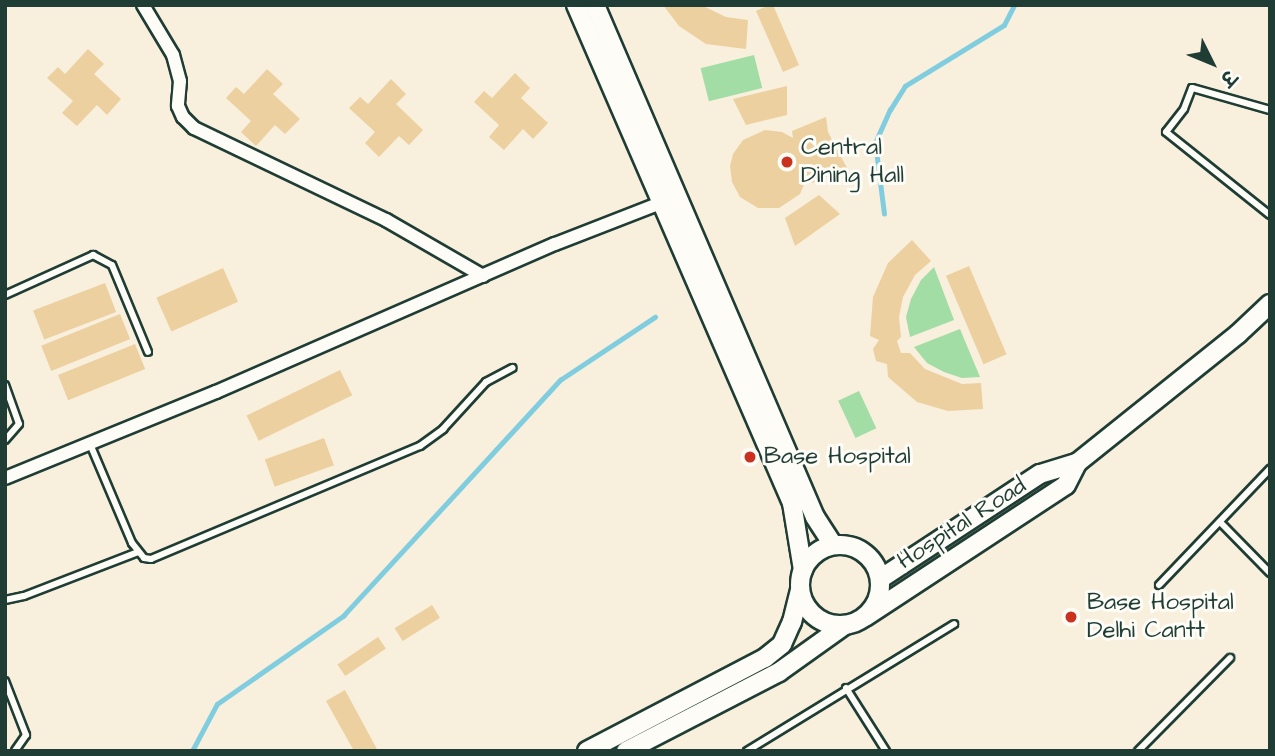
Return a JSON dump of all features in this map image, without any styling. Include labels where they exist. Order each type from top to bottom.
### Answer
[{"type":"street","points":[[143,5],[173,55],[180,81],[178,106],[183,117],[194,128],[386,220],[483,276]]},
{"type":"street","points":[[576,5],[815,517],[833,545]]},
{"type":"street","points":[[587,751],[765,658],[782,644],[792,622],[803,570],[792,503],[669,200],[595,5]]},
{"type":"street","points":[[5,478],[669,200]]},
{"type":"street","name":"Hospital Road","points":[[880,579],[1040,474],[1077,463],[1237,334],[1270,304]]},
{"type":"street","name":"Hospital Road","points":[[865,617],[1066,485],[1077,463]]},
{"type":"street","points":[[626,751],[779,672],[845,625],[865,617],[878,601],[880,579],[877,568],[862,551],[853,547],[833,545],[815,554],[803,570]]},
{"type":"street","points":[[800,591],[803,601],[816,618],[835,625],[845,625]]},
{"type":"lane","points":[[1270,110],[1192,88],[1184,109],[1166,132],[1270,215]]},
{"type":"lane","points":[[5,295],[93,255],[112,265],[148,352]]},
{"type":"lane","points":[[90,443],[138,552],[151,559],[420,446],[443,429],[486,382],[512,368]]},
{"type":"lane","points":[[5,385],[19,425],[5,440]]},
{"type":"lane","points":[[1158,584],[1221,523],[1270,469]]},
{"type":"lane","points":[[1221,523],[1270,573]]},
{"type":"lane","points":[[5,600],[46,589],[138,552]]},
{"type":"lane","points":[[747,751],[954,624]]},
{"type":"lane","points":[[1138,751],[1230,658]]},
{"type":"lane","points":[[5,681],[26,735],[15,751]]},
{"type":"lane","points":[[846,688],[886,751]]},
{"type":"green space","points":[[754,55],[762,88],[709,101],[701,68]]},
{"type":"green space","points":[[934,267],[954,320],[910,337],[906,317],[911,299],[921,280]]},
{"type":"green space","points":[[960,329],[980,377],[962,378],[944,372],[927,363],[914,347]]},
{"type":"green space","points":[[859,391],[876,428],[855,438],[838,401]]},
{"type":"building","points":[[663,5],[701,5],[726,17],[748,20],[746,49],[706,44],[679,26]]},
{"type":"building","points":[[773,5],[799,65],[783,72],[756,11]]},
{"type":"building","points":[[88,49],[104,64],[94,74],[121,99],[107,115],[97,105],[77,126],[62,113],[73,101],[47,78],[58,67],[65,74]]},
{"type":"building","points":[[267,69],[283,84],[273,94],[300,119],[285,134],[275,125],[256,146],[241,132],[251,121],[226,98],[236,87],[244,94]]},
{"type":"building","points":[[515,73],[530,88],[521,98],[548,123],[533,139],[523,129],[504,150],[489,137],[499,125],[474,102],[484,91],[492,98]]},
{"type":"building","points":[[391,79],[406,94],[396,104],[423,130],[409,145],[399,136],[379,157],[365,143],[375,132],[349,108],[360,97],[368,104]]},
{"type":"building","points":[[787,86],[787,115],[746,125],[733,99]]},
{"type":"building","points":[[826,117],[828,132],[847,168],[812,183],[808,175],[800,194],[779,208],[758,208],[740,197],[732,182],[730,166],[733,154],[743,140],[765,130],[782,132],[793,138],[792,131]]},
{"type":"building","points":[[819,195],[840,214],[795,246],[785,218]]},
{"type":"building","points":[[912,240],[931,261],[915,275],[903,297],[899,317],[901,337],[897,341],[901,353],[910,353],[925,369],[962,384],[981,383],[983,409],[948,411],[917,402],[888,377],[887,364],[876,361],[873,349],[879,340],[870,336],[873,297],[888,263]]},
{"type":"building","points":[[969,266],[1007,354],[983,364],[946,276]]},
{"type":"building","points":[[223,268],[238,302],[171,331],[156,298]]},
{"type":"building","points":[[105,283],[116,312],[44,340],[33,311]]},
{"type":"building","points":[[120,314],[130,339],[51,371],[41,346]]},
{"type":"building","points":[[135,344],[145,369],[68,400],[58,375]]},
{"type":"building","points":[[340,370],[352,395],[259,441],[247,416]]},
{"type":"building","points":[[324,438],[334,465],[275,487],[265,460]]},
{"type":"building","points":[[432,605],[440,618],[403,641],[395,628]]},
{"type":"building","points":[[378,637],[386,649],[345,676],[337,664]]},
{"type":"building","points":[[345,690],[378,751],[354,751],[326,701]]},
{"type":"waterway","points":[[884,214],[875,143],[890,110],[905,86],[1004,25],[1014,5]]},
{"type":"waterway","points":[[192,751],[217,704],[343,616],[560,380],[655,317]]},
{"type":"place","name":"Central Dining Hall","points":[[787,162]]},
{"type":"place","name":"Base Hospital","points":[[750,457]]},
{"type":"place","name":"Base Hospital Delhi Cantt","points":[[1071,617]]}]
